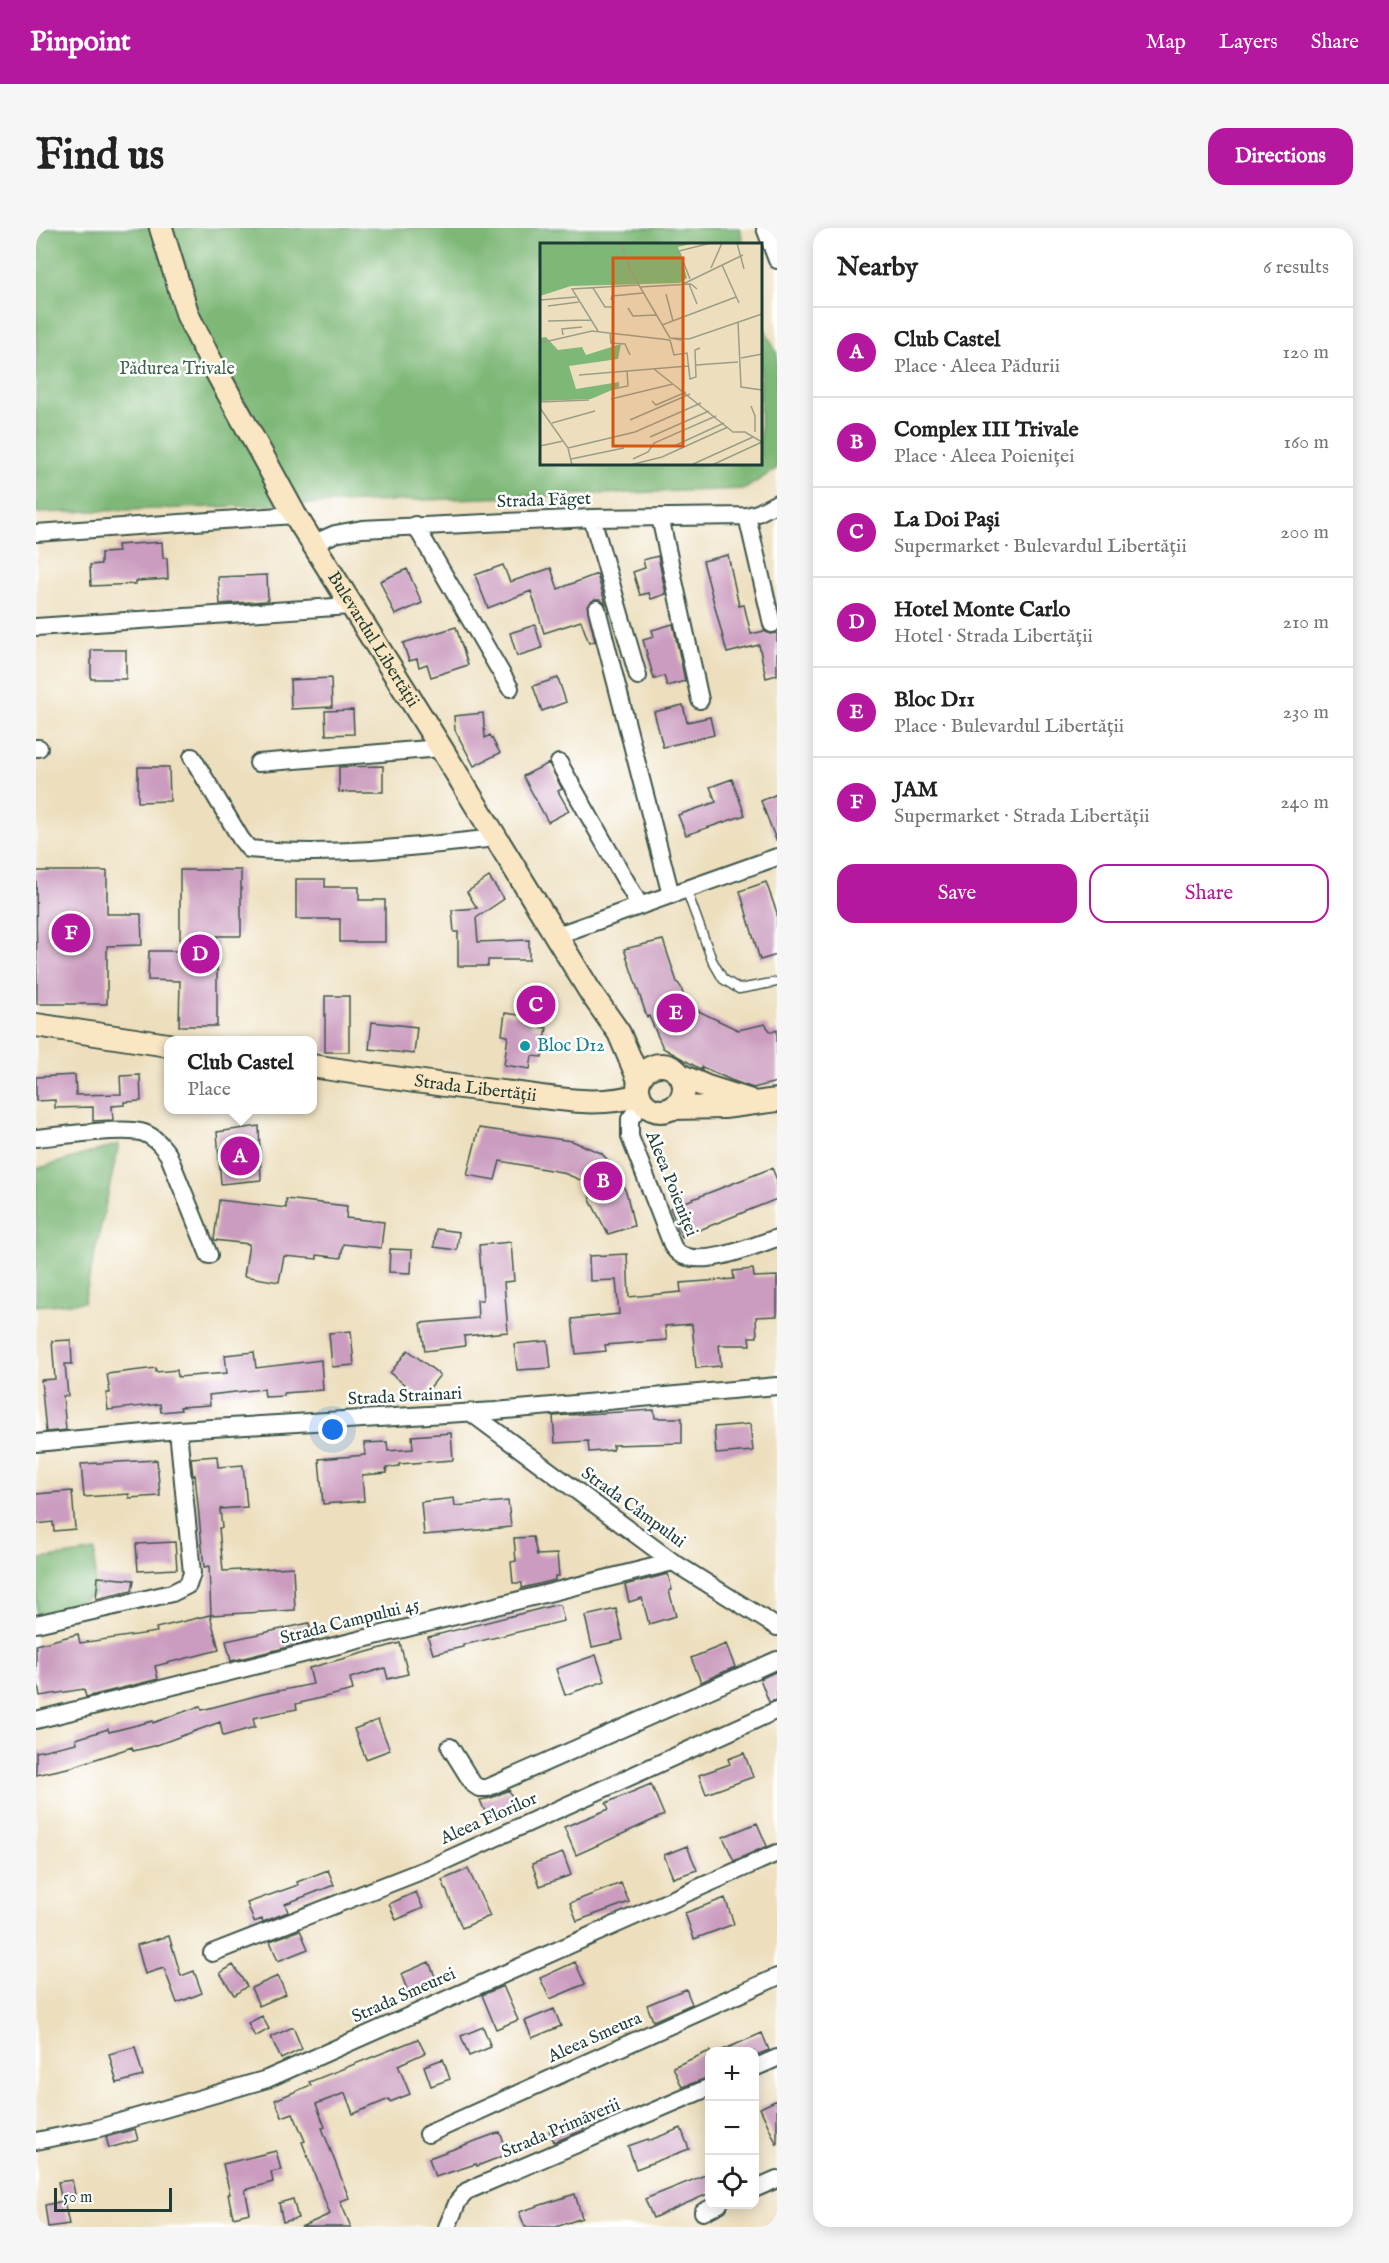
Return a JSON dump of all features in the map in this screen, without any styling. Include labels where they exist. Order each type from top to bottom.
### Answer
[{"type":"main road","name":"Bulevardul Libertății","points":[[161,228],[188,316],[295,515],[555,936],[619,1034],[640,1093]]},
{"type":"main road","points":[[36,1025],[164,1044]]},
{"type":"main road","name":"Bulevardul Libertății","points":[[619,1034],[662,1065]]},
{"type":"main road","points":[[682,1077],[684,1091],[678,1104],[673,1108],[657,1111],[640,1093],[647,1069],[662,1065],[676,1070],[682,1077],[729,1095],[769,1101]]},
{"type":"main road","name":"Strada Libertății","points":[[317,1067],[441,1085],[572,1100],[613,1102],[640,1093]]},
{"type":"main road","points":[[673,1108],[714,1108],[769,1101]]},
{"type":"street","points":[[765,228],[777,260]]},
{"type":"street","name":"Strada Făget","points":[[312,544],[335,534],[362,529],[592,518],[752,514],[777,503]]},
{"type":"street","points":[[772,624],[752,514],[777,513]]},
{"type":"street","points":[[36,533],[295,515]]},
{"type":"street","points":[[660,517],[700,700]]},
{"type":"street","points":[[592,518],[638,676]]},
{"type":"street","points":[[415,525],[510,688]]},
{"type":"street","points":[[36,627],[350,606]]},
{"type":"street","points":[[597,609],[679,892]]},
{"type":"street","points":[[258,763],[441,748]]},
{"type":"street","points":[[192,757],[249,849],[283,850],[291,853],[440,844],[495,838]]},
{"type":"street","points":[[560,763],[640,906]]},
{"type":"street","points":[[555,936],[777,857]]},
{"type":"street","name":"Aleea Poieniței","points":[[640,1093],[630,1119],[630,1137],[673,1248],[682,1256],[702,1259],[777,1238]]},
{"type":"street","points":[[36,1138],[127,1130],[143,1132],[159,1141],[168,1154],[209,1255]]},
{"type":"street","name":"Strada Strainari","points":[[36,1443],[178,1430],[639,1399],[777,1386]]},
{"type":"street","name":"Strada Câmpului","points":[[470,1412],[673,1562],[777,1627]]},
{"type":"street","points":[[36,1624],[172,1593],[188,1585],[192,1573],[178,1430]]},
{"type":"street","name":"Strada Campului 45","points":[[36,1720],[673,1562]]},
{"type":"street","points":[[450,1747],[473,1784],[479,1788],[487,1788],[777,1660]]},
{"type":"street","name":"Aleea Florilor","points":[[212,1953],[429,1868],[777,1710]]},
{"type":"street","name":"Strada Smeurei","points":[[36,2141],[96,2129],[267,2079],[777,1853]]},
{"type":"street","name":"Aleea Smeura","points":[[428,2134],[777,1977]]},
{"type":"street","points":[[759,2066],[777,2058]]},
{"type":"street","name":"Strada Primăverii","points":[[447,2227],[458,2201],[467,2191],[705,2089]]},
{"type":"street","points":[[759,2187],[777,2179]]},
{"type":"street","points":[[704,2212],[710,2209]]},
{"type":"lane","points":[[679,892],[723,979],[739,989],[777,982]]},
{"type":"green space","name":"Pădurea Trivale","points":[[36,228],[740,228],[743,243],[540,243],[540,465],[762,465],[762,323],[777,354],[777,468],[745,489],[36,513]]},
{"type":"green space","points":[[119,1144],[84,1302],[36,1306],[36,1169]]},
{"type":"green space","points":[[95,1551],[95,1594],[36,1620],[36,1560]]},
{"type":"building","points":[[162,542],[163,558],[167,558],[168,579],[136,581],[136,584],[91,586],[90,565],[101,564],[101,553],[118,552],[117,545]]},
{"type":"building","points":[[728,555],[739,606],[744,605],[751,634],[764,631],[770,634],[777,633],[777,675],[766,678],[759,645],[727,653],[703,561]]},
{"type":"building","points":[[658,556],[666,594],[651,599],[649,593],[640,595],[633,572],[645,568],[643,560]]},
{"type":"building","points":[[503,565],[510,582],[551,568],[558,589],[597,574],[606,605],[600,599],[595,599],[587,606],[595,641],[589,643],[581,621],[544,633],[531,591],[488,608],[475,575]]},
{"type":"building","points":[[407,569],[422,603],[395,615],[380,581]]},
{"type":"building","points":[[267,575],[268,601],[220,604],[218,577]]},
{"type":"building","points":[[673,624],[685,681],[667,686],[664,676],[654,679],[643,640],[654,637],[652,630]]},
{"type":"building","points":[[535,625],[542,648],[517,656],[510,633]]},
{"type":"building","points":[[456,627],[468,665],[431,677],[427,664],[419,667],[417,659],[409,661],[403,643]]},
{"type":"building","points":[[91,650],[126,650],[126,679],[91,679]]},
{"type":"building","points":[[331,678],[332,707],[291,709],[290,680]]},
{"type":"building","points":[[558,678],[566,702],[542,711],[533,686]]},
{"type":"building","points":[[683,705],[687,722],[710,717],[714,735],[663,747],[654,712]]},
{"type":"building","points":[[353,710],[354,734],[326,735],[325,711]]},
{"type":"building","points":[[483,713],[485,738],[490,735],[500,753],[474,766],[455,730],[454,716]]},
{"type":"building","points":[[549,763],[562,789],[558,791],[569,811],[548,822],[523,776]]},
{"type":"building","points":[[383,766],[383,792],[339,792],[339,767]]},
{"type":"building","points":[[138,767],[169,767],[170,801],[138,802]]},
{"type":"building","points":[[732,779],[745,815],[686,835],[678,815],[716,802],[710,787]]},
{"type":"building","points":[[777,794],[777,840],[776,840],[761,801]]},
{"type":"building","points":[[180,870],[241,870],[241,936],[217,936],[217,1026],[179,1026],[180,981],[148,980],[149,951],[180,951]]},
{"type":"building","points":[[36,871],[107,871],[107,914],[141,914],[142,945],[107,946],[107,1004],[37,1004]]},
{"type":"building","points":[[489,877],[504,899],[476,918],[478,942],[529,940],[529,960],[488,960],[488,966],[458,966],[458,932],[454,932],[452,910],[477,908],[467,892]]},
{"type":"building","points":[[296,879],[325,879],[325,887],[359,887],[359,900],[385,900],[385,942],[340,942],[340,919],[296,919]]},
{"type":"building","points":[[766,882],[777,913],[777,955],[760,960],[740,891]]},
{"type":"building","points":[[663,940],[677,982],[690,1007],[738,1030],[765,1024],[771,1032],[777,1030],[777,1082],[753,1088],[702,1067],[702,1070],[663,1048],[649,1016],[647,1017],[624,949]]},
{"type":"building","points":[[325,996],[349,996],[349,1052],[325,1052]]},
{"type":"building","name":"Bloc D12","points":[[505,1013],[532,1017],[531,1026],[547,1028],[542,1057],[532,1056],[530,1069],[504,1065],[508,1036],[502,1035]]},
{"type":"building","points":[[372,1022],[417,1027],[414,1054],[369,1049]]},
{"type":"building","points":[[75,1075],[76,1095],[121,1094],[120,1076],[140,1075],[141,1101],[124,1102],[124,1105],[112,1106],[113,1120],[93,1121],[93,1107],[55,1108],[55,1100],[36,1101],[36,1077]]},
{"type":"building","points":[[259,1126],[261,1180],[221,1184],[217,1132]]},
{"type":"building","points":[[479,1128],[572,1141],[601,1153],[617,1170],[627,1195],[634,1226],[608,1234],[590,1200],[588,1183],[561,1172],[500,1161],[495,1180],[467,1175]]},
{"type":"building","points":[[772,1168],[777,1180],[777,1199],[682,1237],[670,1208]]},
{"type":"building","points":[[286,1199],[347,1206],[346,1218],[384,1222],[381,1248],[343,1244],[341,1258],[317,1255],[317,1259],[284,1256],[279,1282],[244,1276],[249,1244],[214,1240],[219,1200],[286,1208]]},
{"type":"building","points":[[436,1229],[459,1232],[457,1250],[434,1247]]},
{"type":"building","points":[[511,1242],[514,1281],[504,1282],[508,1332],[464,1336],[465,1346],[425,1351],[421,1323],[478,1318],[477,1300],[483,1300],[479,1245]]},
{"type":"building","points":[[390,1249],[412,1250],[411,1273],[389,1272]]},
{"type":"building","points":[[627,1254],[629,1297],[681,1292],[680,1283],[734,1279],[733,1271],[753,1269],[754,1277],[777,1276],[777,1316],[756,1317],[757,1337],[749,1337],[750,1345],[719,1345],[721,1366],[696,1368],[692,1324],[665,1326],[667,1340],[605,1345],[606,1351],[576,1354],[572,1319],[619,1314],[616,1280],[590,1281],[589,1256]]},
{"type":"building","points":[[351,1331],[354,1365],[332,1367],[329,1333]]},
{"type":"building","points":[[71,1340],[72,1364],[65,1364],[68,1396],[63,1396],[66,1430],[46,1432],[41,1380],[55,1379],[52,1341]]},
{"type":"building","points":[[548,1341],[551,1368],[517,1370],[514,1344]]},
{"type":"building","points":[[408,1350],[440,1375],[422,1398],[390,1373]]},
{"type":"building","points":[[254,1352],[256,1368],[321,1360],[323,1390],[265,1397],[264,1389],[209,1395],[210,1405],[180,1407],[181,1410],[161,1412],[160,1404],[108,1410],[106,1393],[110,1393],[107,1374],[156,1368],[156,1372],[177,1370],[178,1377],[227,1373],[225,1355]]},
{"type":"building","points":[[654,1410],[655,1418],[682,1418],[682,1443],[613,1445],[613,1450],[589,1452],[588,1441],[555,1443],[553,1416]]},
{"type":"building","points":[[750,1424],[753,1451],[716,1454],[714,1427]]},
{"type":"building","points":[[451,1433],[453,1460],[399,1464],[399,1466],[386,1468],[387,1473],[362,1475],[364,1501],[323,1504],[319,1459],[365,1455],[364,1443],[387,1442],[388,1451],[413,1449],[412,1436]]},
{"type":"building","points":[[217,1456],[218,1467],[243,1465],[247,1507],[220,1509],[222,1528],[219,1528],[223,1571],[293,1567],[295,1610],[211,1615],[209,1566],[204,1567],[195,1475],[193,1476],[191,1458]]},
{"type":"building","points":[[157,1460],[160,1496],[129,1498],[129,1494],[84,1497],[81,1464]]},
{"type":"building","points":[[72,1491],[75,1529],[54,1531],[53,1522],[36,1524],[36,1494]]},
{"type":"building","points":[[454,1498],[455,1506],[508,1501],[511,1527],[424,1535],[421,1502]]},
{"type":"building","points":[[533,1537],[537,1555],[557,1554],[559,1576],[555,1576],[555,1580],[522,1588],[522,1583],[513,1583],[511,1562],[516,1561],[514,1538]]},
{"type":"building","points":[[175,1542],[177,1569],[138,1571],[136,1544]]},
{"type":"building","points":[[668,1574],[672,1590],[669,1591],[676,1616],[649,1624],[642,1598],[629,1602],[625,1585]]},
{"type":"building","points":[[98,1577],[134,1580],[132,1591],[96,1599]]},
{"type":"building","points":[[560,1605],[564,1621],[433,1654],[428,1637]]},
{"type":"building","points":[[616,1609],[623,1640],[592,1647],[585,1616]]},
{"type":"building","points":[[210,1615],[219,1650],[155,1666],[158,1679],[86,1697],[84,1689],[40,1696],[36,1673],[36,1645],[78,1634],[80,1643],[157,1632],[156,1628]]},
{"type":"building","points":[[309,1623],[313,1641],[231,1661],[226,1641]]},
{"type":"building","points":[[400,1643],[408,1674],[388,1679],[385,1668],[350,1678],[353,1690],[296,1704],[297,1709],[253,1718],[255,1727],[223,1736],[220,1722],[154,1746],[133,1751],[132,1747],[72,1767],[36,1775],[36,1752],[77,1743],[76,1739],[108,1729],[109,1732],[153,1721],[153,1723],[200,1706],[202,1710],[313,1684],[309,1668]]},
{"type":"building","points":[[726,1644],[735,1667],[701,1682],[691,1658]]},
{"type":"building","points":[[596,1655],[605,1681],[565,1695],[556,1669]]},
{"type":"building","points":[[777,1671],[777,1700],[769,1702],[760,1679]]},
{"type":"building","points":[[378,1720],[390,1750],[366,1759],[354,1729]]},
{"type":"building","points":[[744,1753],[753,1777],[706,1794],[699,1775],[730,1764],[728,1759]]},
{"type":"building","points":[[651,1784],[664,1815],[576,1855],[564,1827],[609,1809],[606,1803]]},
{"type":"building","points":[[509,1790],[517,1808],[489,1821],[480,1800]]},
{"type":"building","points":[[757,1823],[767,1846],[734,1861],[723,1837]]},
{"type":"building","points":[[687,1846],[697,1870],[673,1878],[664,1855]]},
{"type":"building","points":[[563,1853],[571,1875],[540,1886],[532,1864]]},
{"type":"building","points":[[468,1869],[490,1916],[462,1928],[442,1880]]},
{"type":"building","points":[[328,1870],[334,1885],[285,1904],[288,1912],[263,1922],[262,1919],[254,1922],[247,1903],[298,1885],[297,1882]]},
{"type":"building","points":[[621,1883],[629,1902],[577,1921],[570,1903]]},
{"type":"building","points":[[416,1892],[423,1908],[396,1920],[389,1904]]},
{"type":"building","points":[[725,1898],[734,1924],[694,1939],[685,1913]]},
{"type":"building","points":[[300,1930],[308,1949],[278,1961],[270,1941]]},
{"type":"building","points":[[169,1936],[181,1976],[194,1971],[202,1993],[177,2003],[164,1968],[145,1974],[137,1945]]},
{"type":"building","points":[[429,1962],[439,1986],[410,1997],[401,1974]]},
{"type":"building","points":[[575,1962],[585,1984],[550,1999],[540,1978]]},
{"type":"building","points":[[233,1965],[247,1986],[234,1995],[220,1973]]},
{"type":"building","points":[[278,1976],[286,1994],[259,2006],[251,1988]]},
{"type":"building","points":[[503,1986],[518,2020],[496,2029],[482,1995]]},
{"type":"building","points":[[686,1989],[692,2004],[653,2021],[647,2005]]},
{"type":"building","points":[[554,2009],[561,2026],[532,2038],[525,2021]]},
{"type":"building","points":[[262,2016],[269,2029],[255,2037],[248,2023]]},
{"type":"building","points":[[293,2027],[302,2049],[281,2059],[271,2037]]},
{"type":"building","points":[[483,2027],[491,2047],[469,2056],[461,2036]]},
{"type":"building","points":[[762,2033],[769,2050],[759,2054],[759,2047],[730,2047]]},
{"type":"building","points":[[418,2039],[425,2053],[398,2065],[410,2094],[390,2102],[389,2099],[353,2114],[345,2093],[316,2104],[325,2127],[322,2128],[349,2198],[340,2201],[351,2227],[301,2227],[330,2214],[293,2113],[282,2117],[275,2100],[311,2085],[309,2082]]},
{"type":"building","points":[[135,2047],[143,2076],[117,2083],[109,2054]]},
{"type":"building","points":[[705,2053],[705,2079],[682,2087],[673,2067]]},
{"type":"building","points":[[443,2059],[450,2079],[431,2086],[424,2066]]},
{"type":"building","points":[[777,2100],[777,2145],[760,2108]]},
{"type":"building","points":[[579,2119],[584,2130],[554,2142],[549,2131]]},
{"type":"building","points":[[681,2128],[689,2149],[636,2169],[628,2146]]},
{"type":"building","points":[[135,2129],[138,2140],[109,2148],[106,2137]]},
{"type":"building","points":[[500,2132],[508,2154],[477,2166],[476,2164],[435,2177],[429,2158]]},
{"type":"building","points":[[276,2151],[281,2170],[271,2172],[273,2182],[245,2190],[250,2213],[233,2217],[223,2164]]},
{"type":"building","points":[[705,2175],[705,2195],[653,2218],[645,2199]]},
{"type":"building","points":[[72,2180],[75,2194],[61,2197],[58,2182]]},
{"type":"building","points":[[575,2194],[582,2218],[556,2227],[525,2227],[519,2212]]},
{"type":"building","points":[[293,2199],[298,2218],[283,2222],[279,2203]]},
{"type":"building","points":[[64,2201],[69,2224],[48,2227],[45,2205]]},
{"type":"place","name":"JAM","points":[[71,933]]},
{"type":"place","name":"Hotel Monte Carlo","points":[[200,954]]},
{"type":"place","name":"La Doi Pași","points":[[536,1005]]},
{"type":"place","name":"Bloc D11","points":[[676,1013]]},
{"type":"place","name":"Bloc D12","points":[[525,1046]]},
{"type":"place","name":"Club Castel","points":[[240,1156]]},
{"type":"place","name":"Complex III Trivale","points":[[603,1181]]}]
